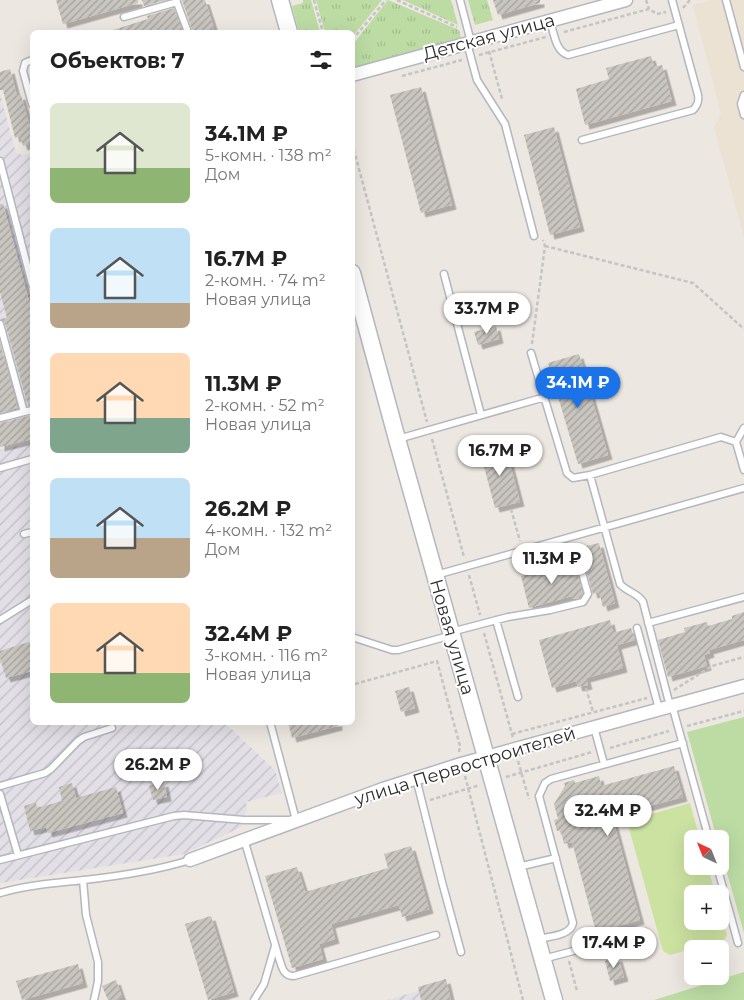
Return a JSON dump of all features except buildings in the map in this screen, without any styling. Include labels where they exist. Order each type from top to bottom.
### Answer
[{"type":"street","points":[[280,0],[288,30]]},
{"type":"street","name":"Детская улица","points":[[355,74],[469,39],[626,0]]},
{"type":"street","name":"Новая улица","points":[[355,287],[361,316],[554,1000]]},
{"type":"street","name":"улица Первостроителей","points":[[190,860],[296,820],[486,756],[744,686]]},
{"type":"lane","points":[[460,0],[469,39],[470,58],[477,80],[505,124],[534,236]]},
{"type":"lane","points":[[582,140],[693,110],[696,106],[699,100],[698,94],[672,0]]},
{"type":"lane","points":[[726,0],[744,67]]},
{"type":"lane","points":[[124,17],[176,1],[187,30]]},
{"type":"lane","points":[[550,20],[560,50],[568,55],[679,25]]},
{"type":"lane","points":[[30,61],[26,63],[23,71],[30,97]]},
{"type":"lane","points":[[744,95],[741,104],[744,116]]},
{"type":"lane","points":[[0,161],[30,276]]},
{"type":"lane","points":[[444,274],[481,415]]},
{"type":"lane","points":[[0,324],[24,412]]},
{"type":"lane","points":[[531,353],[567,473],[573,478],[590,475],[721,437],[736,442]]},
{"type":"lane","points":[[397,439],[545,398]]},
{"type":"lane","points":[[0,418],[30,410]]},
{"type":"lane","points":[[744,428],[736,442],[744,470]]},
{"type":"lane","points":[[0,468],[30,460]]},
{"type":"lane","points":[[590,475],[620,584],[642,599],[667,692],[667,707]]},
{"type":"lane","points":[[435,575],[744,488]]},
{"type":"lane","points":[[24,534],[30,532]]},
{"type":"lane","points":[[355,638],[392,650],[398,650],[496,620],[583,602],[588,594],[577,554]]},
{"type":"lane","points":[[648,623],[744,597]]},
{"type":"lane","points":[[0,620],[30,601]]},
{"type":"lane","points":[[496,620],[518,697]]},
{"type":"lane","points":[[637,628],[655,696],[667,707],[679,728],[707,830]]},
{"type":"lane","points":[[0,860],[174,816],[184,815],[244,820],[296,820],[271,725]]},
{"type":"lane","points":[[594,727],[604,764]]},
{"type":"lane","points":[[0,786],[45,773],[84,736],[112,728]]},
{"type":"lane","points":[[537,939],[568,932],[573,923],[539,796],[541,788],[551,779],[683,743]]},
{"type":"lane","points":[[416,778],[461,952]]},
{"type":"lane","points":[[0,794],[18,855]]},
{"type":"lane","points":[[244,839],[275,946],[284,972],[287,975],[294,976],[436,935]]},
{"type":"lane","points":[[517,868],[556,858]]},
{"type":"lane","points":[[0,893],[39,885],[158,869],[190,860]]},
{"type":"lane","points":[[719,875],[738,943]]},
{"type":"lane","points":[[83,880],[86,915],[98,962],[98,981],[94,1000]]},
{"type":"lane","points":[[543,959],[645,932]]},
{"type":"lane","points":[[254,1000],[264,984],[275,946]]},
{"type":"path","points":[[314,0],[322,30]]},
{"type":"path","points":[[355,36],[386,0]]},
{"type":"path","points":[[397,0],[469,39]]},
{"type":"path","points":[[646,0],[648,9]]},
{"type":"path","points":[[398,77],[648,9],[657,14],[684,8],[690,0]]},
{"type":"path","points":[[545,246],[693,283],[744,329]]},
{"type":"path","points":[[511,509],[522,551]]},
{"type":"path","points":[[667,692],[675,690],[712,666],[744,657]]},
{"type":"path","points":[[355,684],[437,661],[460,746],[461,764],[523,1000]]},
{"type":"path","points":[[586,688],[593,712]]},
{"type":"path","points":[[512,734],[655,696]]},
{"type":"path","points":[[421,803],[600,750],[744,711]]},
{"type":"shaded area","points":[[712,0],[744,0],[744,238],[714,127],[721,114],[693,5]]},
{"type":"shaded area","points":[[0,94],[16,153],[23,155],[30,153],[30,440],[0,447]]},
{"type":"shaded area","points":[[30,442],[30,725],[227,725],[275,770],[282,793],[246,802],[247,809],[241,827],[184,854],[0,883],[0,450]]},
{"type":"shaded area","points":[[446,979],[451,1000],[387,1000],[418,991],[418,987]]},
{"type":"green space","points":[[303,0],[311,0],[319,30],[298,30],[292,6],[303,3]]},
{"type":"green space","points":[[316,0],[382,0],[355,34],[355,30],[324,30]]},
{"type":"green space","points":[[388,0],[459,30],[461,38],[355,67],[355,41]]},
{"type":"green space","points":[[403,0],[451,0],[458,25]]},
{"type":"green space","points":[[468,0],[487,0],[493,20],[475,25]]},
{"type":"green space","points":[[744,717],[744,933],[728,875],[729,830],[714,830],[687,732]]},
{"type":"green space","points":[[690,803],[698,830],[684,830],[684,875],[710,875],[713,885],[684,885],[684,930],[726,930],[727,935],[724,940],[684,940],[684,951],[670,955],[663,951],[627,821]]},
{"type":"green space","points":[[744,972],[744,1000],[654,1000],[702,985],[729,985],[729,977]]}]
